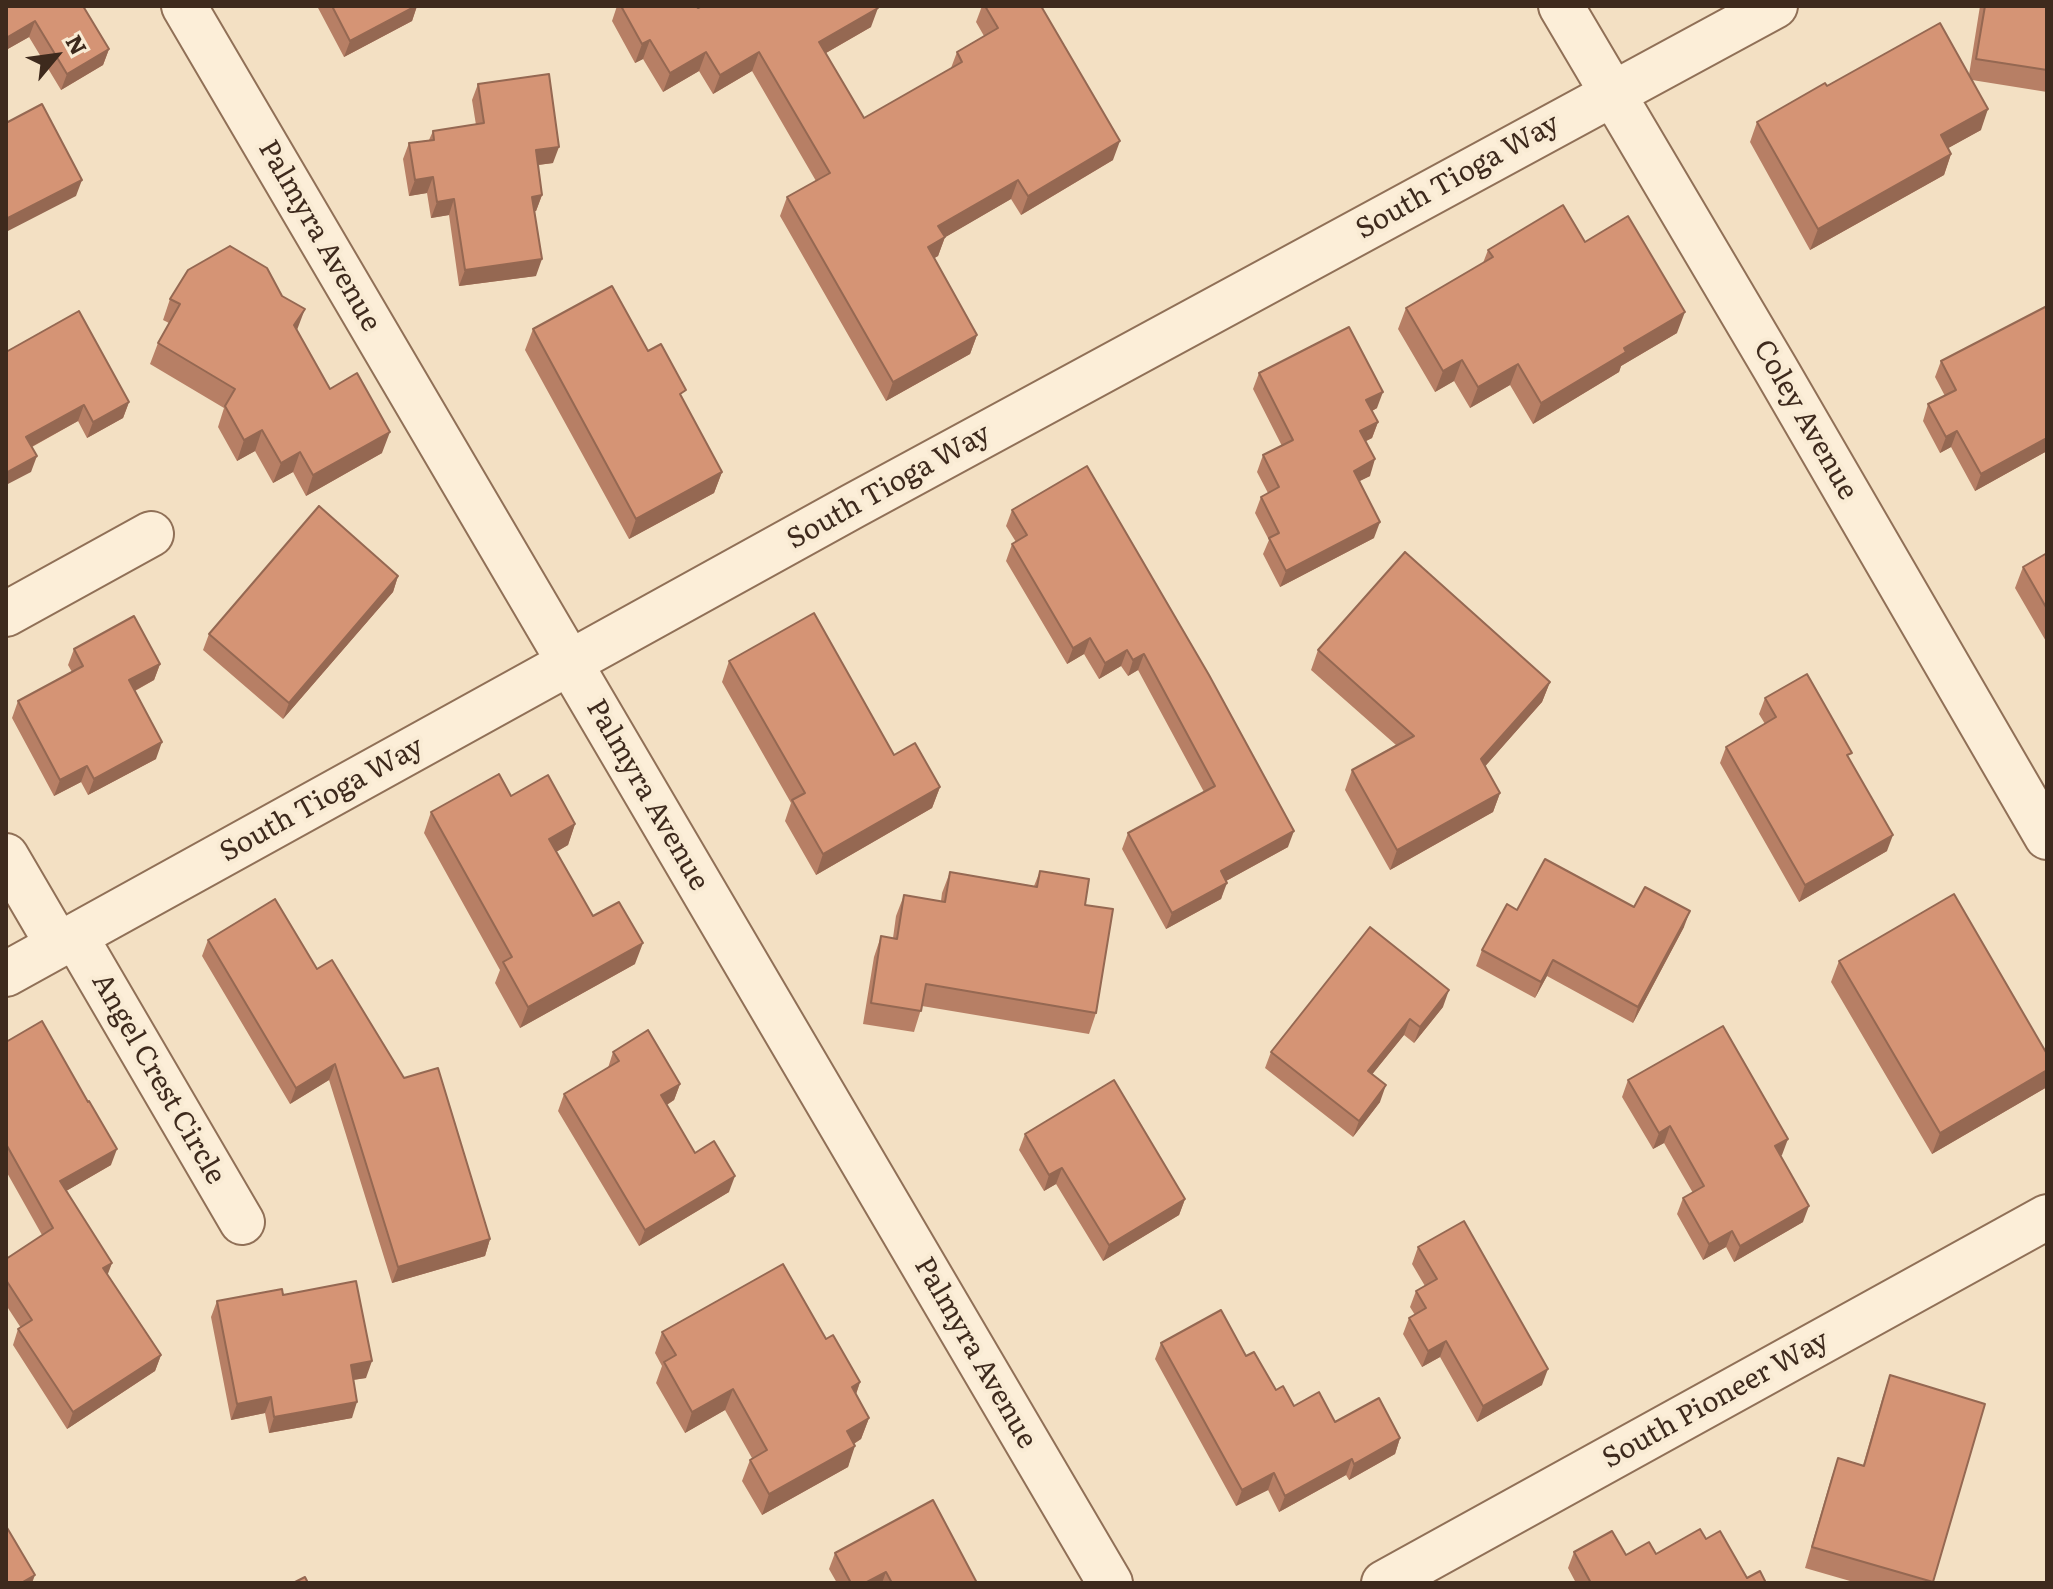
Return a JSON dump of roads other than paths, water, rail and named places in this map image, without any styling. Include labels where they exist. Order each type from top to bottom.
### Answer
[{"type":"street","name":"Palmyra Avenue","points":[[184,6],[1110,1583]]},
{"type":"street","name":"Coley Avenue","points":[[1561,6],[2047,837]]},
{"type":"street","name":"South Tioga Way","points":[[6,974],[569,663],[1775,6]]},
{"type":"street","points":[[6,614],[151,534]]},
{"type":"street","name":"Angel Crest Circle","points":[[6,856],[66,941],[242,1222]]},
{"type":"street","name":"South Pioneer Way","points":[[1384,1583],[2047,1217]]}]
